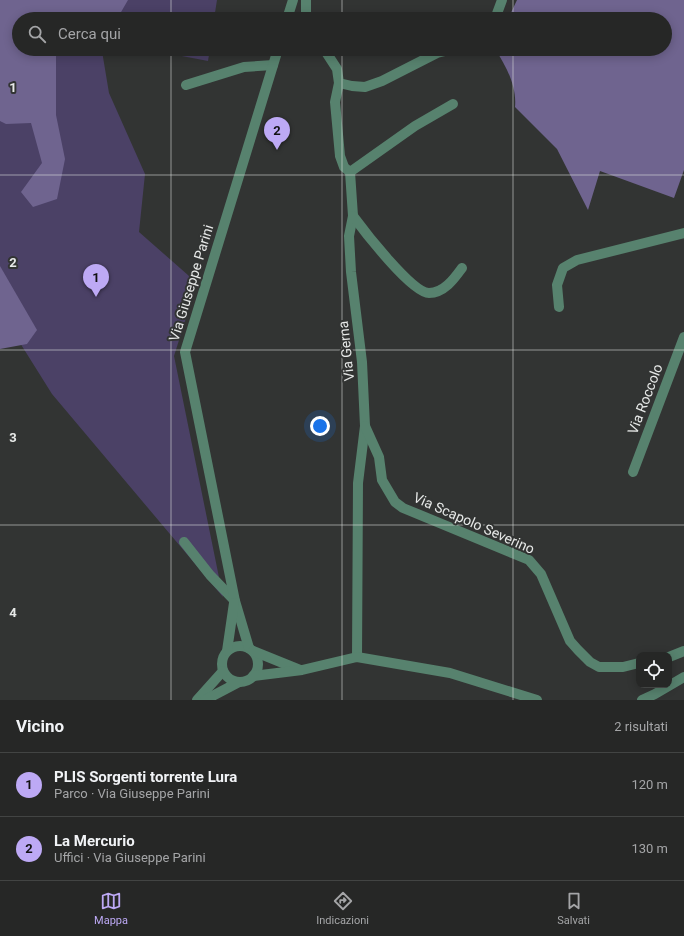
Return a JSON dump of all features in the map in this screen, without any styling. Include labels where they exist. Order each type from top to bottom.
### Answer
[{"type":"street","points":[[289,12],[293,0]]},
{"type":"street","points":[[306,0],[306,12]]},
{"type":"street","points":[[498,12],[502,0]]},
{"type":"street","name":"Via Giuseppe Parini","points":[[251,650],[235,601],[185,352],[276,56]]},
{"type":"street","name":"Via Gerna","points":[[329,56],[337,69],[339,83],[335,102],[340,156],[344,167],[350,172],[353,216],[349,236],[350,272],[362,362],[365,426],[358,483],[357,657]]},
{"type":"street","points":[[339,83],[365,87],[382,81],[431,56]]},
{"type":"street","points":[[186,84],[244,67],[273,65]]},
{"type":"street","points":[[350,172],[415,126],[453,104]]},
{"type":"street","points":[[353,216],[363,231],[401,273],[417,288],[428,293],[439,290],[449,284],[462,268]]},
{"type":"street","points":[[559,307],[557,285],[563,268],[577,260],[684,233]]},
{"type":"street","name":"Via Roccolo","points":[[633,472],[684,337]]},
{"type":"street","name":"Via Scapolo Severino","points":[[365,426],[379,457],[382,480],[395,502],[403,508],[529,560],[540,574],[570,641],[590,662],[599,667],[623,667],[636,664]]},
{"type":"street","points":[[184,542],[210,575],[235,601]]},
{"type":"street","name":"Via Giuseppe Parini","points":[[227,651],[235,601]]},
{"type":"street","points":[[239,682],[229,679],[223,671],[221,664],[223,657],[232,647],[244,646],[302,670]]},
{"type":"street","points":[[205,700],[239,682],[247,681],[253,676],[257,670],[258,664],[257,657],[251,650]]},
{"type":"street","points":[[672,656],[684,651]]},
{"type":"street","points":[[253,676],[302,670],[357,657],[450,673],[537,700]]},
{"type":"street","points":[[197,700],[223,671]]},
{"type":"street","points":[[642,700],[684,677]]},
{"type":"shaded area","points":[[0,0],[217,0],[215,12],[12,12],[12,56],[103,56],[109,93],[145,174],[139,232],[197,283],[174,356],[223,597],[52,394],[0,311]]},
{"type":"shaded area","points":[[0,0],[128,0],[121,12],[12,12],[12,56],[56,56],[56,115],[65,159],[57,199],[33,207],[21,192],[42,163],[31,123],[6,124],[0,121]]},
{"type":"shaded area","points":[[517,0],[684,0],[684,170],[674,198],[600,171],[588,210],[557,149],[515,107],[514,91],[510,76],[499,56],[672,56],[672,12],[511,12]]},
{"type":"shaded area","points":[[182,56],[209,56],[208,61]]},
{"type":"shaded area","points":[[0,266],[37,330],[27,344],[0,349]]},
{"type":"place","name":"La Mercurio","points":[[277,150]]},
{"type":"place","name":"PLIS Sorgenti torrente Lura","points":[[96,297]]}]
